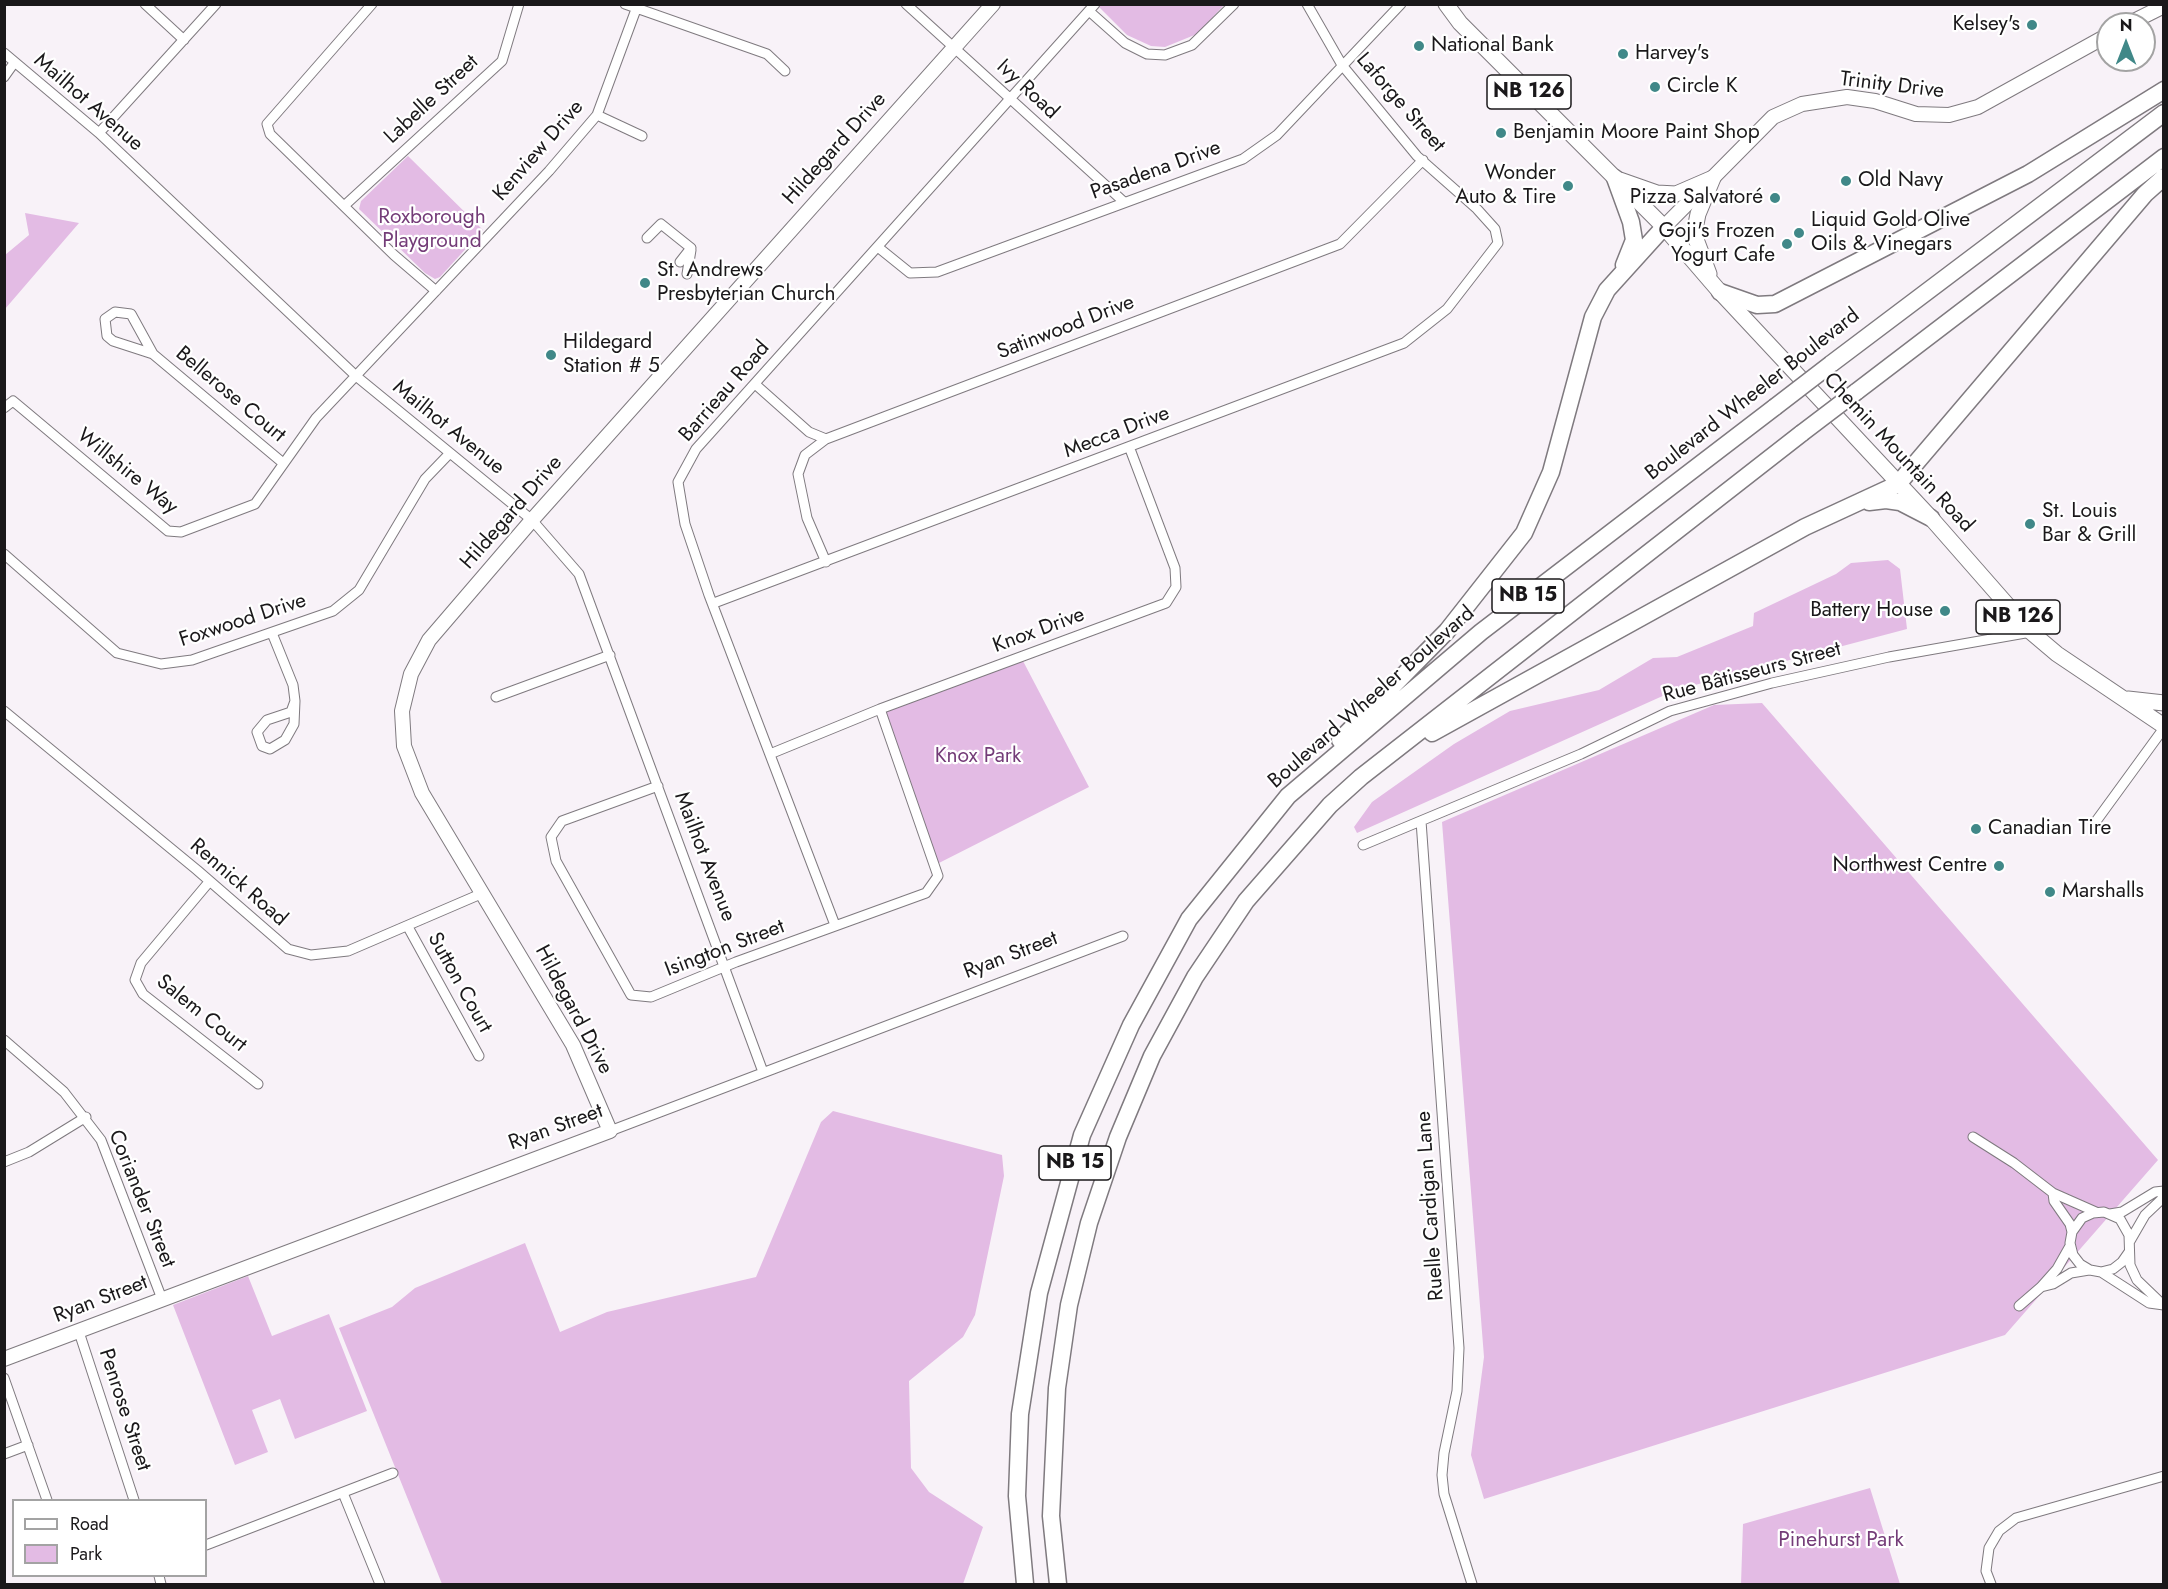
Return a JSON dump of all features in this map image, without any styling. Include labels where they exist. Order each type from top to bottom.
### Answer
[{"type":"highway","points":[[1716,288],[1757,305],[1775,304],[2028,174],[2163,90]]},
{"type":"highway","name":"Boulevard Wheeler Boulevard","points":[[1025,1584],[1017,1496],[1020,1414],[1038,1293],[1082,1135],[1131,1025],[1189,918],[1288,796],[1481,632],[2163,113]]},
{"type":"highway","name":"NB 15","points":[[1058,1584],[1051,1516],[1056,1388],[1069,1305],[1089,1222],[1111,1158],[1152,1056],[1195,977],[1246,902],[1330,805],[1371,769],[1802,433],[2163,157]]},
{"type":"highway","points":[[1330,805],[1442,726],[1805,526],[1898,484],[2145,194],[2163,177]]},
{"type":"highway","points":[[1615,178],[1631,222],[1634,240],[1619,277]]},
{"type":"highway","points":[[1288,796],[1309,771],[1447,631],[1524,533],[1551,472],[1593,317],[1607,290],[1664,227]]},
{"type":"highway","points":[[1781,541],[1875,500],[1900,502],[1931,518]]},
{"type":"main road","name":"Chemin Mountain Road","points":[[1446,4],[1460,23],[1664,227],[1716,288],[1931,518],[2031,632],[2057,654],[2163,727]]},
{"type":"main road","points":[[1615,178],[1657,193],[1676,194],[1713,178]]},
{"type":"main road","points":[[1713,178],[1698,214],[1694,234],[1716,288]]},
{"type":"main road","points":[[2120,698],[2163,703]]},
{"type":"street","points":[[145,4],[184,40]]},
{"type":"street","points":[[99,133],[216,4]]},
{"type":"street","points":[[372,4],[267,124],[270,134],[436,291]]},
{"type":"street","name":"Labelle Street","points":[[344,206],[502,61],[519,4]]},
{"type":"street","points":[[625,4],[637,6],[767,54],[785,71]]},
{"type":"street","name":"Ivy Road","points":[[906,4],[1004,91],[1009,100],[1124,202]]},
{"type":"street","name":"Hildegard Drive","points":[[610,1131],[573,1045],[422,793],[404,746],[402,711],[411,674],[429,640],[532,520],[993,4]]},
{"type":"street","points":[[1092,8],[1125,43],[1147,54],[1165,54],[1192,45],[1234,4]]},
{"type":"street","name":"Laforge Street","points":[[1307,4],[1342,65],[1423,160],[1477,209],[1495,229],[1498,243]]},
{"type":"street","name":"Pasadena Drive","points":[[879,248],[910,273],[937,272],[1243,159],[1277,135],[1401,4]]},
{"type":"street","name":"Kenview Drive","points":[[356,376],[597,115],[637,6]]},
{"type":"street","name":"Barrieau Road","points":[[835,925],[685,524],[678,482],[696,449],[879,248],[1092,8]]},
{"type":"street","name":"Trinity Drive","points":[[1664,227],[1773,117],[1802,104],[1847,97],[1875,101],[1916,114],[1949,114],[1978,107],[2096,42]]},
{"type":"street","name":"Mailhot Avenue","points":[[4,53],[99,133],[356,376],[532,520],[579,574],[764,1072]]},
{"type":"street","points":[[4,77],[14,63]]},
{"type":"street","points":[[597,115],[642,136]]},
{"type":"street","name":"Satinwood Drive","points":[[826,562],[807,518],[798,474],[805,455],[826,439],[1340,244],[1423,160]]},
{"type":"street","points":[[647,238],[661,224],[691,248]]},
{"type":"street","name":"Mecca Drive","points":[[714,603],[1130,449],[1404,343],[1447,309],[1498,243]]},
{"type":"street","points":[[680,262],[691,248]]},
{"type":"street","points":[[687,274],[691,248]]},
{"type":"street","name":"Bellerose Court","points":[[153,354],[113,341],[106,336],[105,319],[115,312],[131,314],[153,354],[283,463]]},
{"type":"street","name":"Willshire Way","points":[[4,408],[13,401],[168,531],[181,532],[255,504],[316,418],[356,376]]},
{"type":"street","points":[[755,384],[809,432],[826,439]]},
{"type":"street","name":"Knox Drive","points":[[770,754],[880,709],[1166,603],[1176,587],[1175,568],[1130,449]]},
{"type":"street","name":"Foxwood Drive","points":[[4,554],[117,653],[161,664],[192,660],[333,611],[358,590],[425,480],[450,453]]},
{"type":"street","name":"Rue Bâtisseurs Street","points":[[1362,845],[1581,754],[1670,711],[1772,683],[1888,657],[2031,632]]},
{"type":"street","points":[[272,633],[293,685],[295,701],[294,724],[285,740],[270,749],[262,746],[257,732],[267,720],[291,712],[295,701]]},
{"type":"street","points":[[496,697],[610,655]]},
{"type":"street","name":"Isington Street","points":[[658,786],[562,821],[551,837],[556,861],[631,995],[651,997],[835,925],[926,893],[938,876],[880,709]]},
{"type":"street","name":"Rennick Road","points":[[4,711],[288,950],[311,955],[348,951],[483,893]]},
{"type":"street","points":[[2094,824],[2163,727]]},
{"type":"street","name":"Ruelle Cardigan Lane","points":[[1421,820],[1459,1348],[1457,1390],[1444,1453],[1442,1475],[1444,1494],[1472,1584]]},
{"type":"street","name":"Salem Court","points":[[209,882],[141,963],[135,980],[143,994],[258,1084]]},
{"type":"street","name":"Sutton Court","points":[[408,927],[478,1056]]},
{"type":"street","name":"Ryan Street","points":[[4,1359],[1123,936]]},
{"type":"street","name":"Coriander Street","points":[[4,1040],[64,1092],[86,1117],[112,1165],[162,1299]]},
{"type":"street","points":[[4,1162],[29,1152],[86,1117]]},
{"type":"street","points":[[1973,1137],[2014,1163],[2053,1193],[2085,1209],[2110,1214],[2122,1212],[2155,1192],[2163,1191]]},
{"type":"street","points":[[2019,1306],[2042,1287],[2064,1260],[2070,1243],[2072,1232],[2070,1224],[2054,1202],[2053,1193]]},
{"type":"street","points":[[2130,1240],[2145,1215],[2163,1197]]},
{"type":"street","points":[[2072,1232],[2082,1218],[2098,1212]]},
{"type":"street","points":[[2110,1214],[2124,1224],[2130,1240],[2130,1265],[2137,1280],[2163,1305]]},
{"type":"street","points":[[2070,1243],[2076,1260],[2090,1270]]},
{"type":"street","points":[[2101,1272],[2118,1266],[2129,1252]]},
{"type":"street","points":[[2042,1287],[2053,1284],[2071,1273],[2090,1270],[2101,1272],[2149,1303],[2163,1305]]},
{"type":"street","name":"Penrose Street","points":[[79,1332],[134,1499]]},
{"type":"street","points":[[4,1378],[47,1499]]},
{"type":"street","points":[[4,1454],[28,1445]]},
{"type":"street","points":[[207,1545],[393,1473]]},
{"type":"street","points":[[1990,1584],[1986,1571],[1989,1548],[1999,1531],[2016,1518],[2163,1476]]},
{"type":"street","points":[[343,1492],[380,1584]]},
{"type":"green space","points":[[1101,5],[1224,5],[1197,34],[1165,47],[1151,46],[1127,35],[1099,7]]},
{"type":"green space","name":"Roxborough Playground","points":[[408,156],[483,230],[440,277],[435,279],[425,273],[359,209],[361,201]]},
{"type":"green space","points":[[25,213],[79,223],[5,309],[5,255],[29,235]]},
{"type":"green space","points":[[1888,560],[1900,569],[1907,629],[1676,690],[1357,833],[1354,827],[1372,802],[1454,744],[1510,711],[1599,690],[1653,658],[1677,657],[1753,626],[1754,613],[1836,574],[1851,563]]},
{"type":"green space","name":"Knox Park","points":[[1023,661],[1089,787],[935,865],[880,709]]},
{"type":"green space","points":[[1762,703],[2158,1160],[2005,1335],[1484,1499],[1471,1455],[1484,1357],[1442,822],[1714,705]]},
{"type":"green space","points":[[833,1111],[1002,1155],[1004,1176],[975,1315],[963,1337],[909,1381],[911,1468],[929,1492],[983,1527],[963,1584],[442,1584],[339,1328],[392,1307],[415,1288],[525,1243],[560,1332],[607,1312],[756,1277],[821,1122]]},
{"type":"green space","points":[[248,1276],[272,1336],[329,1314],[367,1411],[295,1439],[280,1399],[252,1410],[268,1452],[235,1465],[173,1305]]},
{"type":"green space","name":"Pinehurst Park","points":[[1870,1488],[1900,1584],[1741,1584],[1743,1524]]},
{"type":"place","name":"Kelsey's","points":[[2032,25]]},
{"type":"place","name":"National Bank","points":[[1419,46]]},
{"type":"place","name":"Harvey's","points":[[1623,54]]},
{"type":"place","name":"Circle K","points":[[1655,87]]},
{"type":"place","name":"Benjamin Moore Paint Shop","points":[[1501,133]]},
{"type":"place","name":"Old Navy","points":[[1846,181]]},
{"type":"place","name":"Wonder Auto & Tire","points":[[1568,186]]},
{"type":"place","name":"Pizza Salvatoré","points":[[1775,198]]},
{"type":"place","name":"Liquid Gold Olive Oils & Vinegars","points":[[1799,233]]},
{"type":"place","name":"Goji's Frozen Yogurt Cafe","points":[[1787,244]]},
{"type":"place","name":"St. Andrews Presbyterian Church","points":[[645,283]]},
{"type":"place","name":"Hildegard Station # 5","points":[[551,355]]},
{"type":"place","name":"St. Louis Bar & Grill","points":[[2030,524]]},
{"type":"place","name":"Battery House","points":[[1945,611]]},
{"type":"place","name":"Canadian Tire","points":[[1976,829]]},
{"type":"place","name":"Northwest Centre","points":[[1999,866]]},
{"type":"place","name":"Marshalls","points":[[2050,892]]}]
